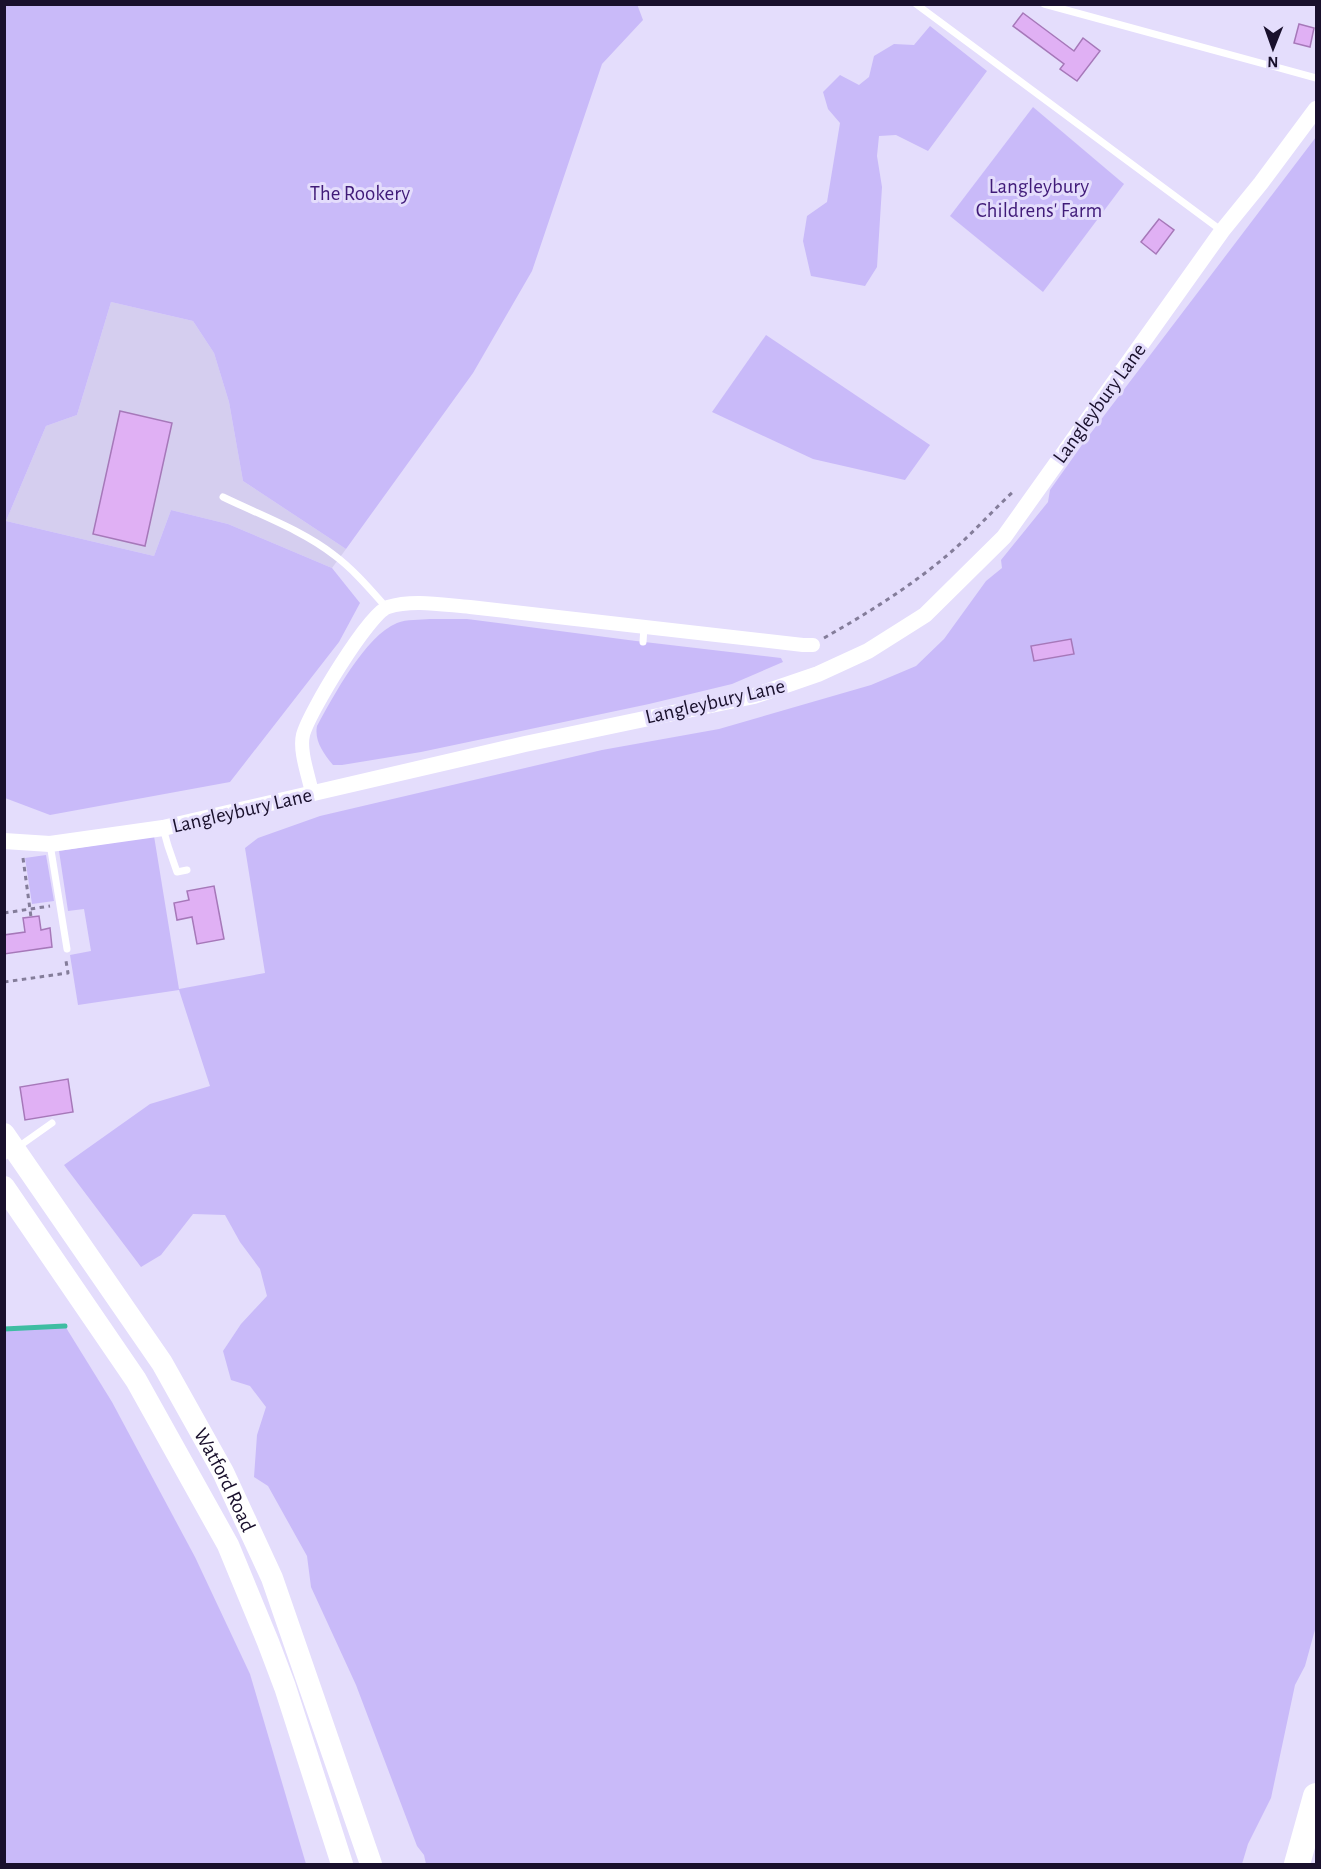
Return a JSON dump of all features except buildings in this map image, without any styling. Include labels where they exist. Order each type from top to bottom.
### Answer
[{"type":"highway","name":"Watford Road","points":[[8,1147],[162,1363],[223,1472],[272,1578],[371,1864]]},
{"type":"highway","name":"Watford Road","points":[[4,1187],[136,1380],[228,1545],[285,1687],[342,1864]]},
{"type":"highway","points":[[1297,1864],[1317,1796]]},
{"type":"street","name":"Langleybury Lane","points":[[4,841],[50,844],[164,828],[525,744],[754,696],[819,674],[878,645],[925,615],[1004,537],[1222,231],[1317,109]]},
{"type":"street","points":[[312,794],[302,736],[310,716],[350,651],[373,618],[386,608],[429,604],[470,607],[813,645]]},
{"type":"lane","points":[[916,4],[1222,231]]},
{"type":"lane","points":[[1044,4],[1063,7],[1317,78]]},
{"type":"lane","points":[[223,498],[304,536],[334,555],[374,593],[386,608]]},
{"type":"lane","points":[[643,642],[644,627]]},
{"type":"lane","points":[[164,828],[177,872],[187,870]]},
{"type":"lane","points":[[50,844],[67,949]]},
{"type":"lane","points":[[8,1147],[52,1123]]},
{"type":"path","points":[[813,645],[855,620],[924,573],[957,547],[1016,489]]},
{"type":"path","points":[[22,857],[32,917]]},
{"type":"path","points":[[4,913],[60,905]]},
{"type":"path","points":[[4,982],[68,973],[65,953],[67,949]]},
{"type":"shaded area","points":[[111,302],[193,321],[214,353],[229,402],[243,481],[346,549],[332,568],[228,524],[171,510],[154,556],[6,521],[46,426],[77,415]]},
{"type":"green space","name":"The Rookery","points":[[637,4],[643,20],[602,64],[532,271],[473,373],[346,549],[243,481],[229,402],[214,353],[193,321],[111,302],[77,415],[46,426],[6,521],[154,556],[171,510],[228,524],[332,568],[360,603],[339,642],[230,782],[50,815],[5,798],[5,5]]},
{"type":"green space","points":[[930,26],[987,71],[928,151],[896,135],[879,136],[877,156],[882,187],[877,267],[865,286],[811,276],[803,241],[807,216],[827,202],[840,123],[828,109],[823,92],[840,75],[859,85],[869,77],[874,56],[894,44],[914,45]]},
{"type":"green space","name":"Langleybury Childrens' Farm","points":[[1033,107],[1124,184],[1043,292],[950,216]]},
{"type":"green space","points":[[1316,137],[1316,1626],[1305,1666],[1295,1685],[1271,1798],[1248,1844],[1242,1864],[426,1864],[424,1855],[417,1846],[356,1685],[311,1587],[307,1556],[268,1486],[254,1477],[257,1435],[266,1407],[250,1386],[231,1380],[223,1351],[241,1324],[267,1296],[260,1269],[240,1242],[225,1215],[193,1214],[161,1255],[141,1267],[64,1165],[150,1104],[210,1086],[179,990],[78,1005],[70,955],[91,951],[84,909],[68,911],[59,851],[154,836],[179,989],[265,973],[245,848],[258,838],[320,816],[602,750],[719,729],[871,685],[916,666],[944,639],[986,581],[1002,568],[1001,560],[1048,502],[1050,490],[1084,442]]},
{"type":"green space","points":[[766,335],[930,445],[905,480],[813,459],[712,412]]},
{"type":"green space","points":[[467,619],[781,658],[783,662],[732,684],[649,704],[421,752],[333,765],[318,742],[317,726],[351,668],[373,640],[385,630],[397,623],[409,620]]},
{"type":"green space","points":[[46,855],[54,901],[32,904],[25,858]]},
{"type":"green space","points":[[65,1326],[112,1402],[195,1557],[250,1674],[306,1864],[5,1864],[5,1329]]},
{"type":"waterway","points":[[4,1329],[65,1326]]}]
